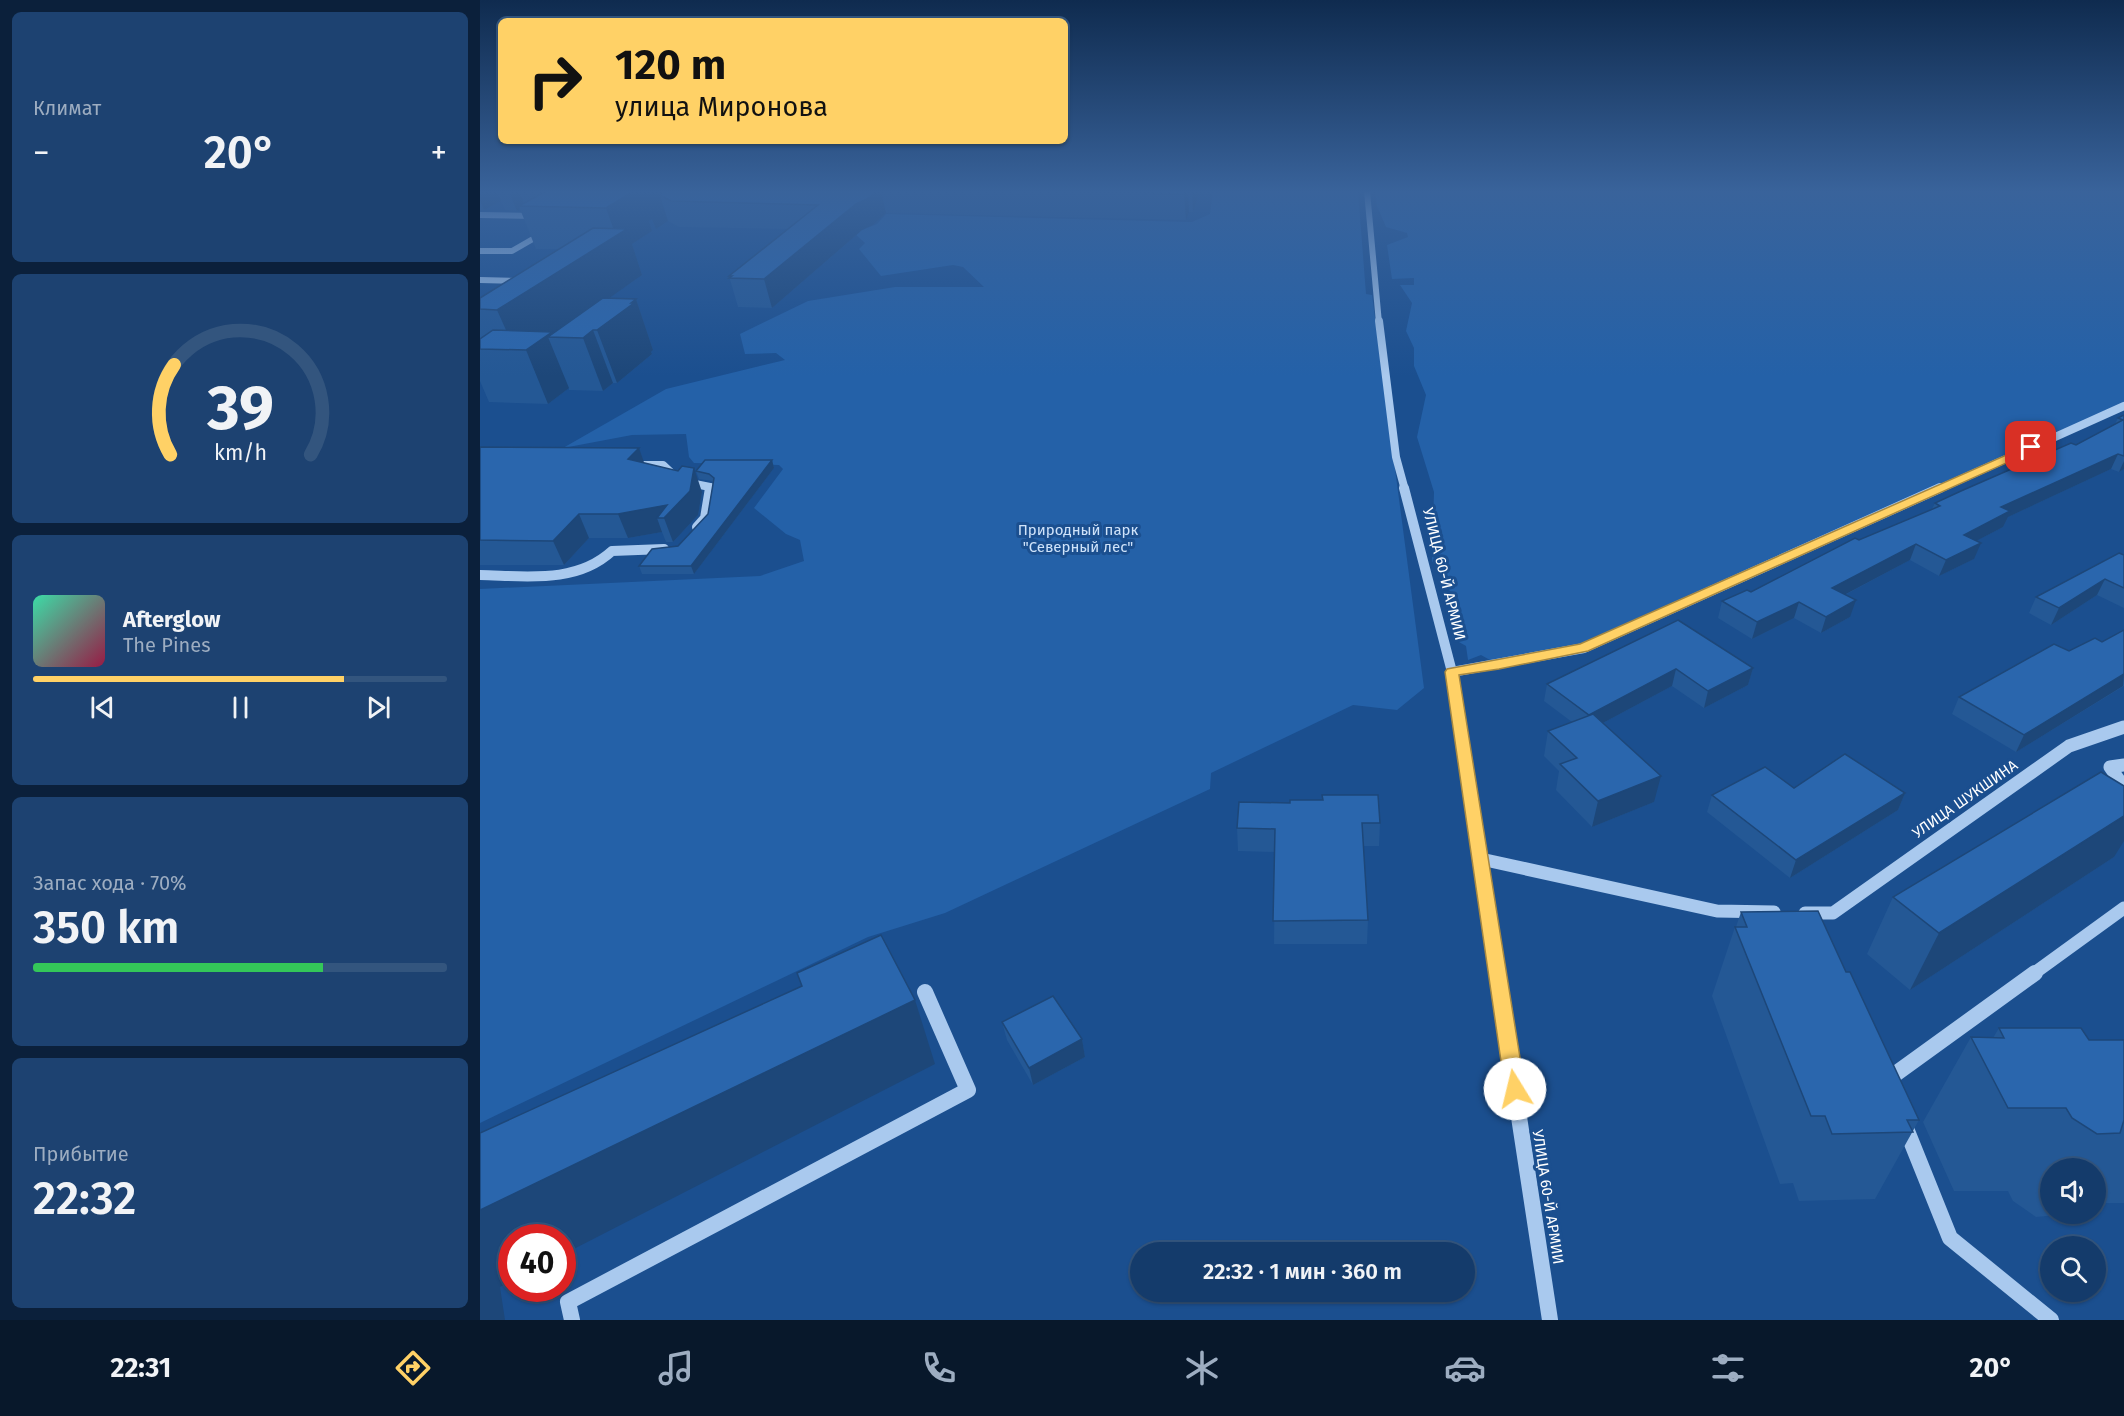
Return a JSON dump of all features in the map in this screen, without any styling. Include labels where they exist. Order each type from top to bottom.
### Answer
[{"type":"street","name":"УЛИЦА 60-Й АРМИИ","points":[[1372,253],[1396,457],[1452,672],[1550,1320]]},
{"type":"street","points":[[480,280],[525,281]]},
{"type":"street","points":[[1452,672],[1584,648],[2124,406]]},
{"type":"street","points":[[629,465],[663,465],[680,481],[710,487],[705,518],[690,534]]},
{"type":"street","points":[[480,575],[573,575],[603,563],[612,551],[675,549]]},
{"type":"street","name":"УЛИЦА ШУКШИНА","points":[[1480,859],[1717,911],[1833,913],[2069,746],[2124,726]]},
{"type":"street","points":[[2124,765],[2110,767],[2124,787]]},
{"type":"street","points":[[1891,1091],[1887,1080],[2123,910]]},
{"type":"street","points":[[572,1320],[568,1302],[968,1090],[925,992]]},
{"type":"street","points":[[1899,1112],[1950,1238],[2051,1320]]},
{"type":"green space","name":"Природный парк \"Северный лес\"","points":[[862,253],[1363,253],[1366,294],[1372,295],[1424,688],[1397,710],[1353,705],[1211,773],[1210,789],[945,913],[868,937],[480,1123],[480,589],[760,576],[804,561],[800,540],[786,534],[754,508],[783,469],[779,465],[694,463],[689,457],[686,434],[632,435],[563,448],[666,389],[785,360],[776,353],[745,354],[740,334],[808,301],[895,287],[984,287],[963,267],[953,265],[881,276]]},
{"type":"green space","points":[[1388,253],[2124,253],[2124,403],[1584,648],[1499,665],[1481,655],[1468,660],[1466,646],[1459,642],[1464,633],[1460,608],[1432,561],[1434,492],[1417,437],[1426,395],[1414,366],[1414,348],[1406,331],[1412,303],[1400,285],[1414,285],[1414,278],[1392,279]]},
{"type":"building","points":[[553,253],[589,253],[497,310],[480,309],[480,298]]},
{"type":"building","points":[[758,253],[796,253],[764,279],[729,278],[732,276],[729,276]]},
{"type":"building","points":[[603,298],[636,299],[631,303],[634,303],[583,338],[548,337]]},
{"type":"building","points":[[493,330],[552,332],[526,350],[480,349],[480,339]]},
{"type":"building","points":[[2124,415],[2124,456],[2118,454],[2001,507],[2010,511],[1964,535],[1981,543],[1946,560],[1916,544],[1832,588],[1856,600],[1826,617],[1799,602],[1757,622],[1722,601],[1747,590],[1751,592],[1855,538],[1859,540],[1940,506],[1935,503],[1961,491],[2071,443],[2076,445],[2123,420],[2118,418]]},
{"type":"building","points":[[480,447],[639,448],[628,459],[678,471],[682,466],[694,468],[690,491],[664,518],[657,518],[667,505],[618,514],[579,514],[553,541],[480,540]]},
{"type":"building","points":[[705,460],[772,460],[691,566],[639,566],[652,549],[678,546],[708,514],[714,478],[709,474],[696,471]]},
{"type":"building","points":[[2119,553],[2124,555],[2124,588],[2105,579],[2059,608],[2036,597]]},
{"type":"building","points":[[1678,620],[1753,668],[1708,691],[1676,669],[1589,715],[1547,684]]},
{"type":"building","points":[[2124,630],[2124,674],[2024,735],[1959,697],[2054,644],[2069,651],[2095,638],[2102,642]]},
{"type":"building","points":[[1593,714],[1661,776],[1598,801],[1560,764],[1577,758],[1548,731]]},
{"type":"building","points":[[1845,754],[1905,793],[1796,860],[1712,795],[1765,767],[1794,788]]},
{"type":"building","points":[[2101,772],[2124,786],[2124,816],[1939,933],[1893,897]]},
{"type":"building","points":[[1322,795],[1378,795],[1380,823],[1362,823],[1368,920],[1273,921],[1275,829],[1237,828],[1239,802],[1290,803],[1290,800],[1323,800]]},
{"type":"building","points":[[1818,911],[1846,972],[1850,972],[1919,1120],[1907,1120],[1913,1132],[1832,1134],[1825,1116],[1811,1116],[1735,927],[1747,927],[1741,912]]},
{"type":"building","points":[[881,935],[915,1000],[480,1210],[480,1133],[802,986],[797,973]]},
{"type":"building","points":[[1053,996],[1082,1039],[1029,1068],[1002,1022]]},
{"type":"building","points":[[1999,1028],[2081,1028],[2089,1040],[2124,1040],[2124,1120],[2120,1133],[2097,1134],[2072,1118],[2066,1108],[2008,1108],[1971,1037],[2004,1038]]},
{"type":"route","points":[[1515,1089],[1452,672],[1584,648],[2031,447]]}]
